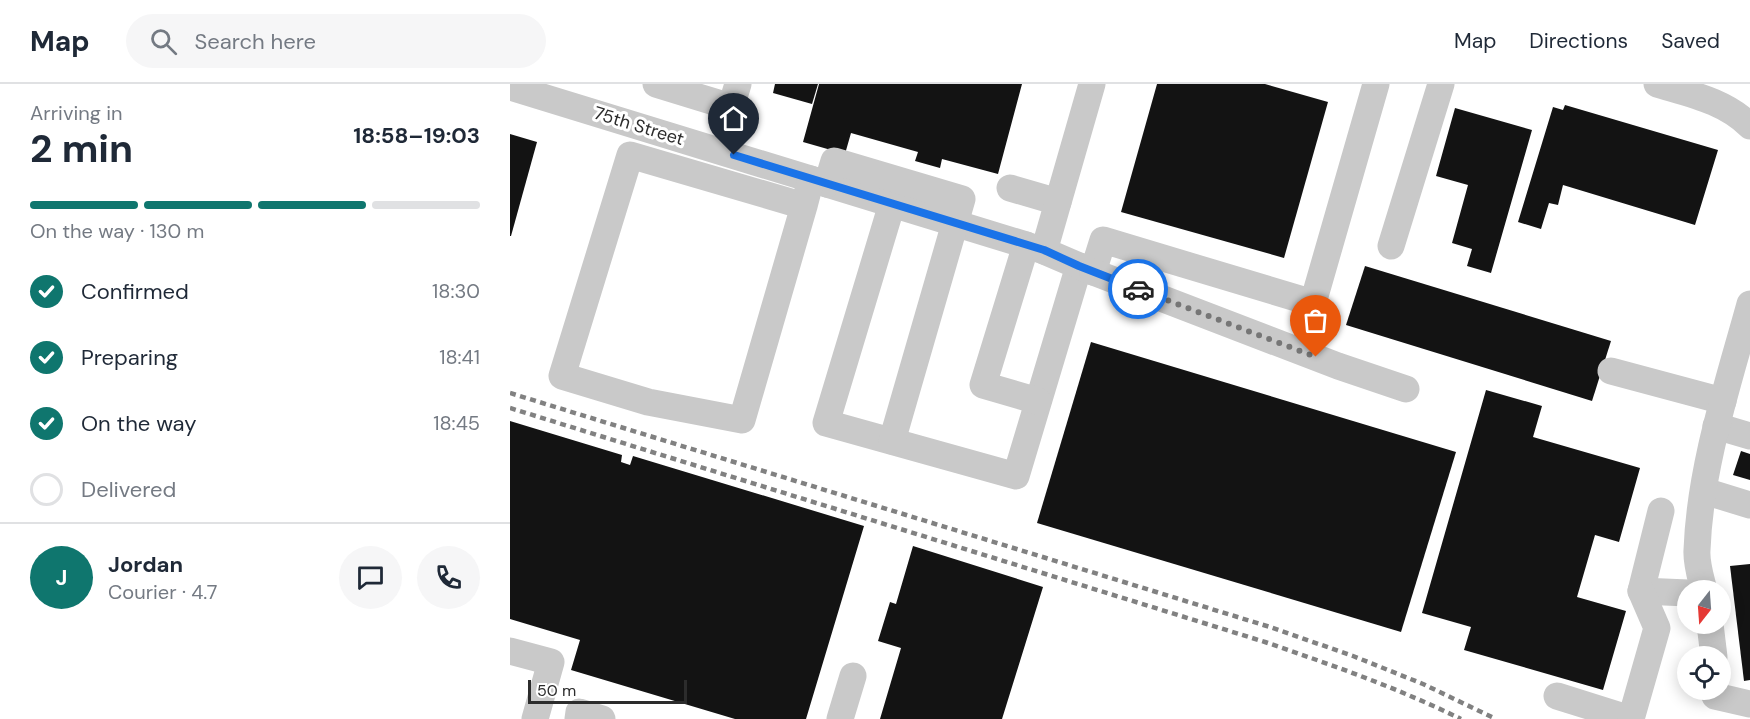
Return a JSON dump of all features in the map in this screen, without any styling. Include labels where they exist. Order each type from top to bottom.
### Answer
[{"type":"street","points":[[656,84],[731,107],[738,84]]},
{"type":"street","points":[[1038,401],[983,385],[1035,248],[1058,202],[1092,84]]},
{"type":"street","points":[[892,204],[826,423],[1016,476],[1038,401],[1086,269],[1104,240],[1313,303],[1376,84]]},
{"type":"street","points":[[1391,246],[1441,84]]},
{"type":"street","points":[[1635,84],[1649,84]]},
{"type":"street","points":[[1657,84],[1724,107],[1734,112],[1750,126]]},
{"type":"street","name":"75th Street","points":[[510,87],[1035,248],[1338,366],[1406,389]]},
{"type":"street","points":[[687,172],[696,143]]},
{"type":"street","points":[[804,206],[630,155],[562,376],[648,402],[742,420],[804,206],[834,161],[962,199],[892,441]]},
{"type":"street","points":[[1010,188],[1058,202]]},
{"type":"street","points":[[1702,580],[1697,553],[1704,491],[1720,414],[1750,304]]},
{"type":"street","points":[[1611,371],[1720,414],[1750,436]]},
{"type":"street","points":[[1704,491],[1750,505]]},
{"type":"street","points":[[1557,696],[1630,719],[1657,627],[1641,591],[1661,511]]},
{"type":"street","points":[[1641,591],[1677,593]]},
{"type":"street","points":[[510,651],[551,662],[535,719]]},
{"type":"street","points":[[840,719],[853,676]]},
{"type":"street","points":[[1715,702],[1750,704]]},
{"type":"street","points":[[578,719],[579,712],[602,719]]},
{"type":"building","points":[[775,84],[818,84],[812,104],[773,93]]},
{"type":"building","points":[[819,84],[1022,84],[998,174],[942,159],[940,168],[915,161],[918,152],[851,133],[845,154],[803,142]]},
{"type":"building","points":[[1157,84],[1265,84],[1328,102],[1284,258],[1121,212]]},
{"type":"building","points":[[1565,105],[1718,150],[1695,225],[1563,185],[1558,205],[1549,203],[1541,229],[1518,222],[1553,107],[1563,110]]},
{"type":"building","points":[[1455,108],[1532,130],[1491,273],[1467,266],[1472,249],[1452,243],[1468,185],[1436,176]]},
{"type":"building","points":[[510,134],[537,142],[511,236],[510,236]]},
{"type":"building","points":[[1365,266],[1611,341],[1592,401],[1346,325]]},
{"type":"building","points":[[1091,342],[1456,452],[1401,632],[1037,523]]},
{"type":"building","points":[[1486,390],[1542,406],[1533,437],[1640,468],[1619,542],[1595,535],[1577,597],[1626,611],[1603,690],[1464,650],[1471,627],[1422,613]]},
{"type":"building","points":[[510,421],[622,455],[621,462],[630,465],[633,456],[864,526],[806,719],[735,719],[571,670],[580,640],[510,619]]},
{"type":"building","points":[[1741,451],[1750,454],[1750,480],[1733,475]]},
{"type":"building","points":[[913,546],[1043,587],[1002,719],[880,719],[901,648],[878,641],[890,602],[896,604]]},
{"type":"building","points":[[1750,564],[1750,680],[1744,681],[1730,566]]},
{"type":"railway","points":[[510,393],[1270,627],[1353,656],[1423,684],[1496,719]]},
{"type":"railway","points":[[510,408],[1265,642],[1389,687],[1461,719]]},
{"type":"way so far","points":[[1138,289],[1316,357]]},
{"type":"route","points":[[734,155],[1044,250],[1138,289]]}]
